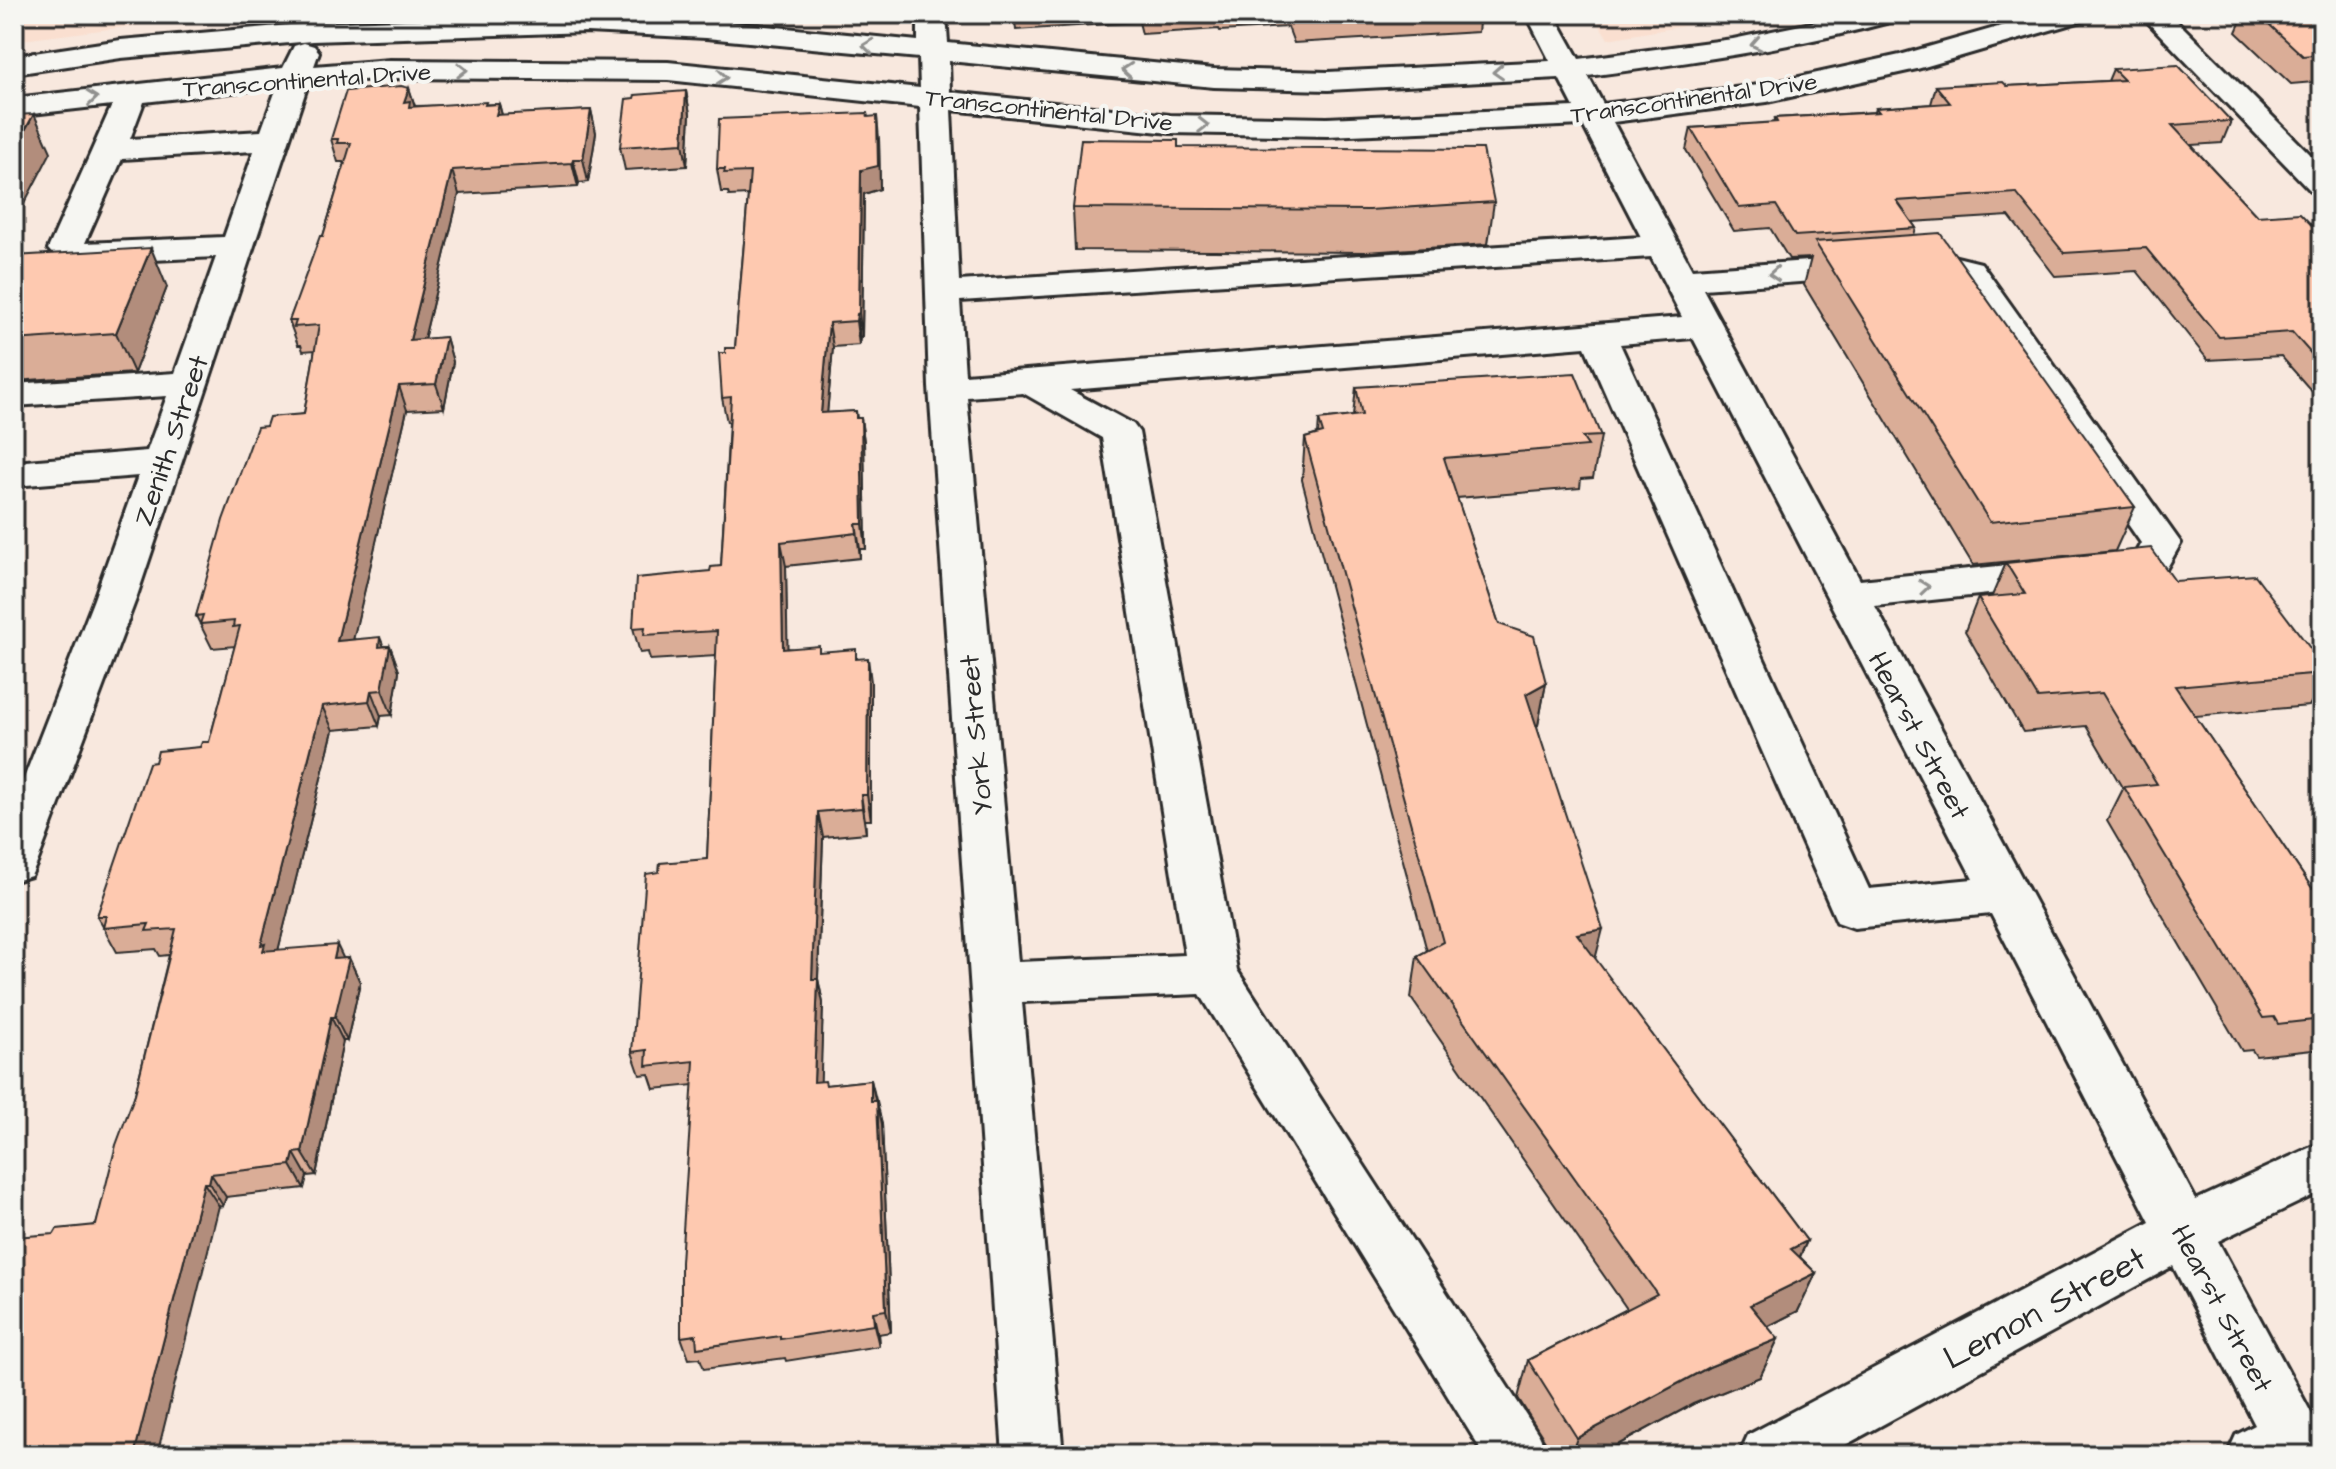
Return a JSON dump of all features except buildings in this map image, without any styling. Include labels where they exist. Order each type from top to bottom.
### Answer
[{"type":"street","name":"Hearst Street","points":[[1540,14],[2183,1232],[2284,1449]]},
{"type":"street","name":"Transcontinental Drive","points":[[14,65],[126,37],[315,23],[587,23],[934,34],[1228,79],[1328,81],[1569,69],[1733,48],[1840,27],[1887,14]]},
{"type":"street","name":"Transcontinental Drive","points":[[14,107],[296,76],[390,69],[668,71],[1201,125],[1327,127],[1593,115],[1767,93],[1906,63],[2075,14]]},
{"type":"street","points":[[2154,14],[2322,184]]},
{"type":"street","name":"Zenith Street","points":[[14,863],[115,599],[315,23]]},
{"type":"street","name":"York Street","points":[[934,34],[947,387],[1033,1455]]},
{"type":"street","points":[[132,94],[65,249],[70,253],[90,253],[237,246]]},
{"type":"street","points":[[110,150],[274,140]]},
{"type":"street","points":[[942,292],[1671,263],[1936,262],[1969,270],[2161,543],[2150,564],[1846,595]]},
{"type":"street","points":[[947,387],[1704,326]]},
{"type":"street","points":[[1598,335],[1854,909],[2004,894]]},
{"type":"street","points":[[1029,382],[1120,432],[1213,974],[1518,1455]]},
{"type":"street","points":[[14,395],[190,383]]},
{"type":"street","points":[[14,474],[162,462]]},
{"type":"street","points":[[996,983],[1213,974]]},
{"type":"street","name":"Lemon Street","points":[[1769,1455],[2183,1232],[2322,1165]]},
{"type":"shaded area","points":[[14,14],[228,14],[14,41]]},
{"type":"shaded area","points":[[1593,14],[1755,14],[1608,39]]}]
